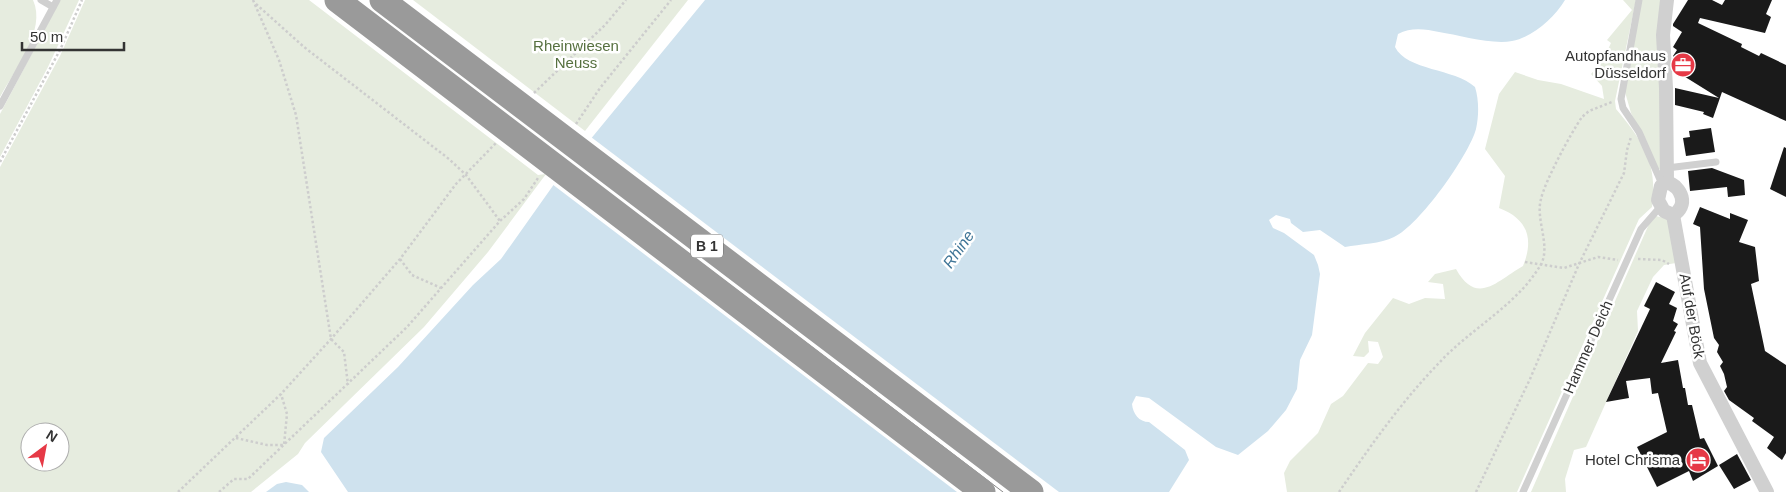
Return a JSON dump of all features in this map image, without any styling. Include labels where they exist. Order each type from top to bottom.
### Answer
[{"type":"highway","name":"B 1","points":[[337,0],[983,492]]},
{"type":"highway","name":"B 1","points":[[382,0],[1031,492]]},
{"type":"street","points":[[1665,183],[1676,187],[1683,200],[1681,208],[1673,215],[1664,211],[1660,206],[1658,194],[1665,183],[1667,168],[1663,35],[1667,0]]},
{"type":"street","name":"Auf der Böck","points":[[1673,215],[1700,363],[1767,492]]},
{"type":"lane","points":[[41,0],[53,7]]},
{"type":"lane","points":[[0,106],[57,0]]},
{"type":"lane","points":[[1639,0],[1621,99],[1623,108],[1636,127],[1665,183]]},
{"type":"lane","points":[[1667,168],[1716,162]]},
{"type":"lane","name":"Hammer Deich","points":[[1523,492],[1641,229],[1660,206]]},
{"type":"path","points":[[0,162],[61,48],[82,0]]},
{"type":"path","points":[[530,98],[542,84],[605,25],[626,0]]},
{"type":"path","points":[[573,128],[600,88],[670,0]]},
{"type":"path","points":[[254,1],[304,48],[449,159],[466,175],[500,221]]},
{"type":"path","points":[[254,1],[279,60],[296,114],[332,339],[344,352],[348,385]]},
{"type":"path","points":[[1338,492],[1388,423],[1438,363],[1512,299],[1540,266],[1544,259],[1544,250],[1539,211],[1544,190],[1582,117],[1589,111],[1621,99]]},
{"type":"path","points":[[1476,492],[1530,379],[1579,264],[1624,173],[1627,150],[1636,127]]},
{"type":"path","points":[[178,492],[281,394],[332,339],[400,259],[456,184],[499,140]]},
{"type":"path","points":[[219,492],[234,479],[248,479],[348,385],[407,326],[500,221],[524,199],[540,175]]},
{"type":"path","points":[[1525,262],[1540,266],[1564,268],[1598,257],[1623,261],[1628,259],[1662,260],[1684,271]]},
{"type":"path","points":[[400,259],[412,275],[441,288]]},
{"type":"path","points":[[281,394],[287,414],[284,445]]},
{"type":"path","points":[[236,438],[266,445],[284,445]]},
{"type":"green space","points":[[0,0],[33,0],[36,24],[27,50],[0,97]]},
{"type":"green space","points":[[60,0],[79,0],[48,67],[0,157],[0,114]]},
{"type":"green space","points":[[85,0],[309,0],[538,175],[546,174],[488,252],[424,327],[305,443],[298,454],[251,492],[0,492],[0,167],[60,56]]},
{"type":"green space","name":"Rheinwiesen Neuss","points":[[413,0],[688,0],[585,131]]},
{"type":"green space","points":[[1623,0],[1636,0],[1615,101],[1616,109],[1634,132],[1646,154],[1653,178],[1652,207],[1639,219],[1517,492],[1287,492],[1284,473],[1290,461],[1318,433],[1331,404],[1343,396],[1368,363],[1378,364],[1383,357],[1378,342],[1368,341],[1369,352],[1364,357],[1353,356],[1365,333],[1393,298],[1409,304],[1425,298],[1445,299],[1443,284],[1428,282],[1435,274],[1456,269],[1472,287],[1480,288],[1496,283],[1523,266],[1528,247],[1526,231],[1517,218],[1499,208],[1505,176],[1485,149],[1499,94],[1515,72],[1538,80],[1561,84],[1604,99],[1602,86],[1591,74],[1602,62],[1611,43],[1607,40],[1632,10]]},
{"type":"green space","points":[[1641,0],[1664,0],[1661,169],[1658,169],[1631,113],[1625,92]]},
{"type":"green space","points":[[1656,216],[1668,219],[1676,263],[1664,265],[1653,277],[1637,311],[1638,331],[1586,447],[1574,450],[1565,479],[1566,492],[1531,492],[1649,224]]},
{"type":"water","name":"Rhine","points":[[705,0],[1565,0],[1542,26],[1520,39],[1512,41],[1485,41],[1423,29],[1408,30],[1398,34],[1395,47],[1401,55],[1420,65],[1455,76],[1475,87],[1478,113],[1476,129],[1464,155],[1454,172],[1429,205],[1404,230],[1389,239],[1345,247],[1320,230],[1303,232],[1291,223],[1290,219],[1276,215],[1269,220],[1273,228],[1284,233],[1314,255],[1320,274],[1312,335],[1300,360],[1297,389],[1286,410],[1268,431],[1238,455],[1216,447],[1149,398],[1136,396],[1132,404],[1137,417],[1142,421],[1149,422],[1185,450],[1189,460],[1169,492],[348,492],[321,452],[324,438],[398,367],[473,285],[501,259],[557,180]]},
{"type":"water","points":[[286,482],[302,485],[309,492],[266,492],[277,484]]},
{"type":"pier","points":[[591,137],[1059,492],[957,492],[552,184]]},
{"type":"building","points":[[1688,0],[1712,0],[1722,5],[1725,0],[1772,0],[1766,14],[1771,17],[1765,33],[1700,18],[1698,23],[1742,44],[1741,47],[1759,56],[1761,53],[1786,65],[1786,121],[1722,92],[1713,118],[1703,114],[1704,112],[1675,105],[1675,88],[1719,98],[1674,70],[1677,60],[1673,56],[1677,50],[1673,47],[1682,32],[1673,24]]},
{"type":"building","points":[[1711,128],[1715,152],[1686,156],[1683,138],[1690,137],[1689,131]]},
{"type":"building","points":[[1784,147],[1786,148],[1786,197],[1770,189]]},
{"type":"building","points":[[1712,168],[1744,180],[1745,195],[1728,197],[1727,187],[1690,191],[1688,171]]},
{"type":"building","points":[[1700,207],[1730,219],[1730,213],[1748,220],[1739,242],[1755,247],[1759,281],[1751,284],[1765,351],[1786,365],[1786,453],[1782,460],[1767,448],[1774,437],[1752,421],[1754,418],[1729,400],[1724,391],[1727,387],[1720,366],[1723,362],[1717,352],[1719,345],[1714,338],[1704,289],[1700,227],[1693,224]]},
{"type":"building","points":[[1656,282],[1675,292],[1669,304],[1677,308],[1673,321],[1678,324],[1661,363],[1678,360],[1683,388],[1685,388],[1688,405],[1692,405],[1700,439],[1704,438],[1718,466],[1693,481],[1689,471],[1657,487],[1637,447],[1667,432],[1658,393],[1652,394],[1650,378],[1626,381],[1629,398],[1606,402],[1650,309],[1644,306]]},
{"type":"building","points":[[1737,454],[1751,480],[1734,489],[1719,465]]},
{"type":"tram line","points":[[355,0],[1003,492]]},
{"type":"place","name":"Autopfandhaus Düsseldorf","points":[[1683,65]]},
{"type":"place","name":"Hotel Chrisma","points":[[1698,460]]}]
